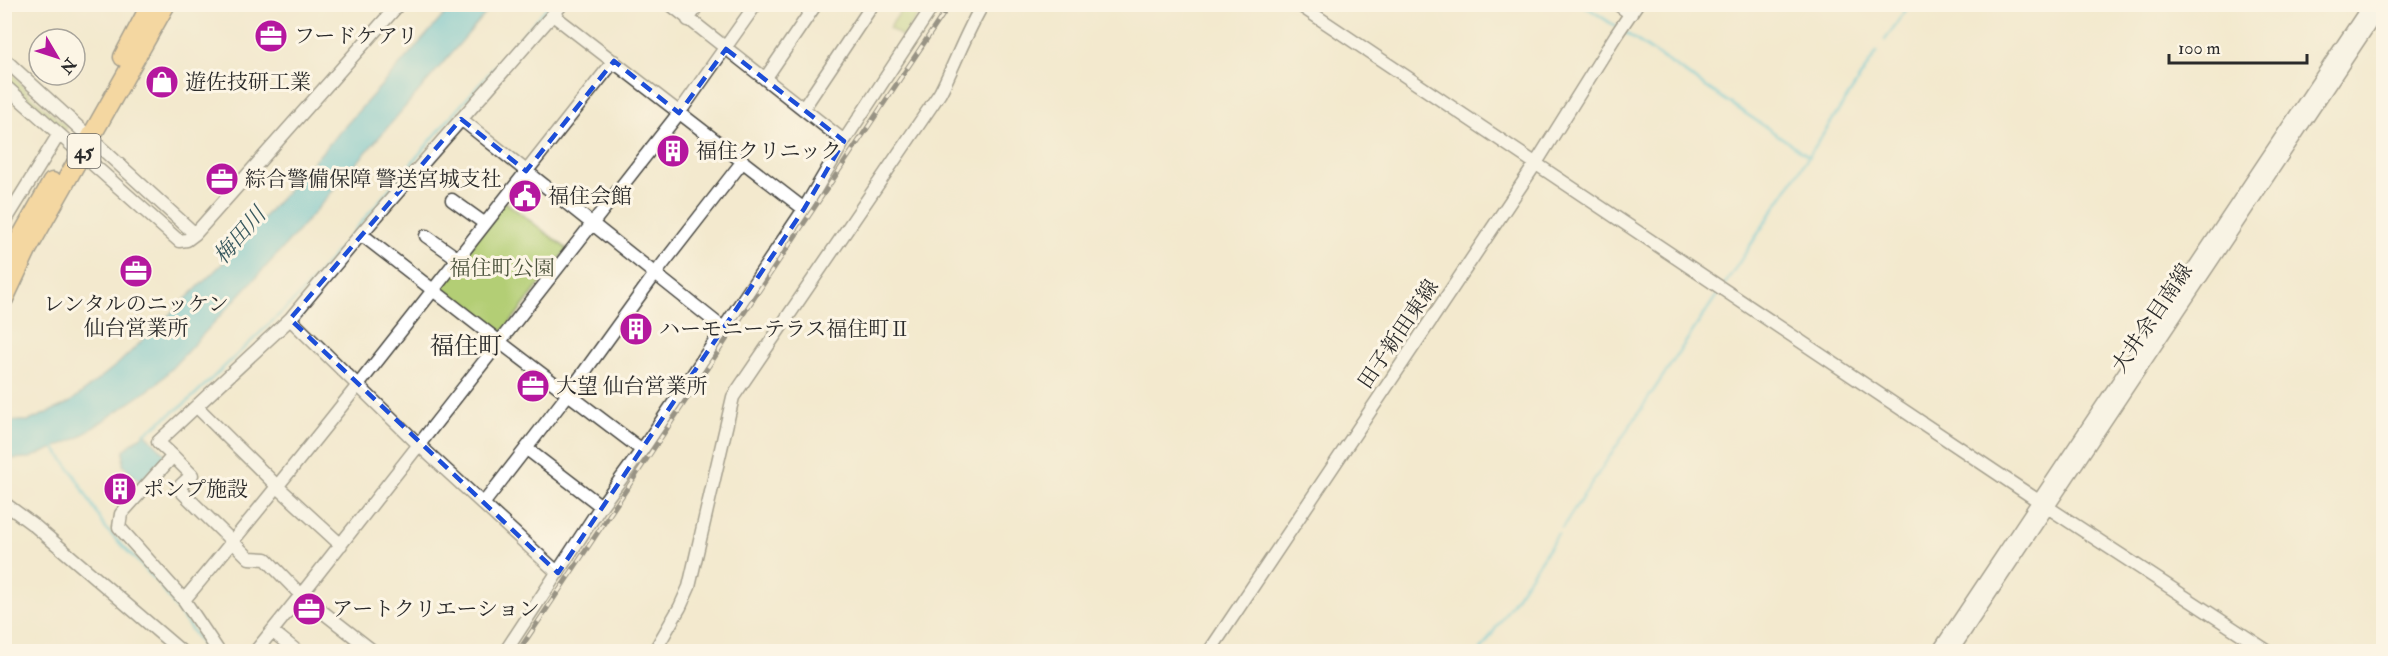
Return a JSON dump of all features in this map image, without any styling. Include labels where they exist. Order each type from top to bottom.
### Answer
[{"type":"highway","name":"45","points":[[4,299],[151,4]]},
{"type":"highway","name":"45","points":[[4,267],[16,244],[82,142],[166,4]]},
{"type":"street","points":[[4,59],[82,142],[195,234],[399,4]]},
{"type":"street","points":[[374,651],[301,595],[266,559],[249,558],[232,543],[178,488],[192,475],[158,442],[290,319],[361,234],[562,4]]},
{"type":"street","points":[[670,4],[844,141]]},
{"type":"street","points":[[688,20],[698,4]]},
{"type":"street","points":[[255,651],[501,343],[592,223],[680,113],[756,4]]},
{"type":"street","points":[[765,79],[816,4]]},
{"type":"street","points":[[803,109],[873,4]]},
{"type":"street","points":[[505,651],[804,209],[844,141],[934,4]]},
{"type":"street","points":[[654,651],[689,587],[733,397],[940,93],[958,58],[972,22],[983,4]]},
{"type":"street","points":[[1298,4],[2043,504],[2269,651]]},
{"type":"street","points":[[1617,4],[1634,9]]},
{"type":"street","points":[[1938,651],[2043,504],[2370,4]]},
{"type":"street","name":"大井余目南線","points":[[1951,651],[2043,504],[2383,4]]},
{"type":"street","name":"田子新田東線","points":[[1209,651],[1536,164],[1634,9]]},
{"type":"street","points":[[554,15],[804,209]]},
{"type":"street","points":[[184,600],[359,387],[484,223],[614,61]]},
{"type":"street","points":[[4,85],[59,134],[82,142]]},
{"type":"street","points":[[461,119],[723,328]]},
{"type":"street","points":[[4,223],[59,134]]},
{"type":"street","points":[[483,504],[569,393],[655,274],[743,161]]},
{"type":"street","points":[[452,200],[484,223]]},
{"type":"street","points":[[361,234],[642,450]]},
{"type":"street","points":[[426,236],[457,258]]},
{"type":"street","points":[[290,319],[419,445],[558,573]]},
{"type":"street","points":[[197,407],[341,545]]},
{"type":"street","points":[[527,449],[601,506]]},
{"type":"street","points":[[173,456],[121,514],[119,527],[184,600],[219,651]]},
{"type":"street","points":[[4,503],[35,526],[182,651]]},
{"type":"street","points":[[272,631],[298,651]]},
{"type":"highlighted area","points":[[726,49],[844,141],[804,209],[558,573],[290,319],[461,119],[526,171],[614,61],[679,113]]},
{"type":"green space","points":[[905,5],[925,5],[903,37],[889,28]]},
{"type":"green space","points":[[5,64],[28,93],[67,127],[64,131],[5,78]]},
{"type":"green space","name":"福住町公園","points":[[504,201],[567,249],[500,336],[437,288]]},
{"type":"water","points":[[453,5],[493,5],[286,245],[157,384],[78,438],[30,458],[5,459],[5,421],[29,421],[69,403],[119,363],[223,263]]},
{"type":"water","points":[[145,433],[166,455],[140,482],[123,465],[124,450]]},
{"type":"waterway","points":[[145,433],[187,402],[300,295],[550,4]]},
{"type":"waterway","points":[[1582,4],[1618,28]]},
{"type":"waterway","points":[[1885,40],[1910,4]]},
{"type":"waterway","points":[[1624,32],[1809,156]]},
{"type":"waterway","points":[[1725,284],[1877,52]]},
{"type":"waterway","points":[[1562,528],[1717,295]]},
{"type":"waterway","points":[[52,445],[74,474],[106,529],[158,582],[207,652]]},
{"type":"waterway","points":[[1480,652],[1558,534]]},
{"type":"railway","points":[[518,652],[950,4]]},
{"type":"place","name":"フードケアリ","points":[[271,36]]},
{"type":"place","name":"遊佐技研工業","points":[[162,82]]},
{"type":"place","name":"福住クリニック","points":[[673,151]]},
{"type":"place","name":"綜合警備保障 警送宮城支社","points":[[222,179]]},
{"type":"place","name":"福住会館","points":[[525,196]]},
{"type":"place","name":"レンタルのニッケン 仙台営業所","points":[[136,271]]},
{"type":"place","name":"ハーモニーテラス福住町Ⅱ","points":[[636,329]]},
{"type":"place","name":"大望 仙台営業所","points":[[533,386]]},
{"type":"place","name":"ポンプ施設","points":[[120,489]]},
{"type":"place","name":"アートクリエーション","points":[[309,609]]},
{"type":"district","name":"福住町","points":[[466,346]]},
{"type":"water label","name":"梅田川","points":[[239,235]]}]
